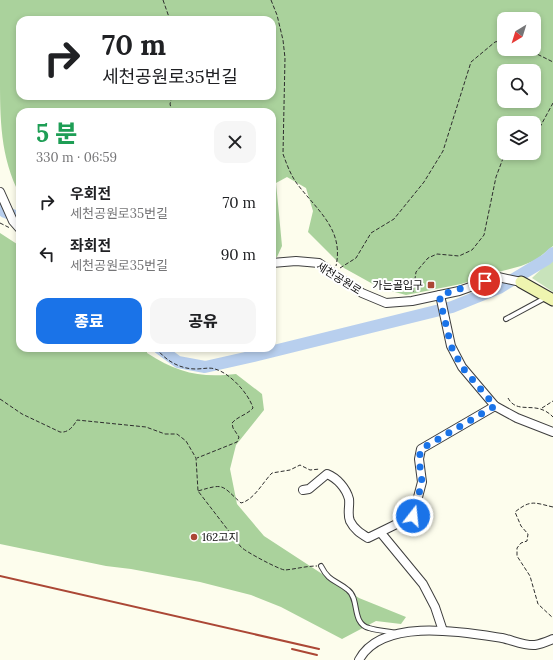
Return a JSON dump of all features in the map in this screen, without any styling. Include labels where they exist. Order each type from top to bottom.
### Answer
[{"type":"street","points":[[0,192],[6,208],[16,224]]},
{"type":"street","name":"세천공원로","points":[[276,263],[309,261],[319,263],[362,293],[386,303],[440,298],[498,277],[521,282]]},
{"type":"street","points":[[521,282],[550,298]]},
{"type":"street","points":[[440,298],[451,346],[462,367],[495,406],[517,418],[553,432]]},
{"type":"street","points":[[303,490],[309,488],[327,474],[334,477],[343,488],[349,500],[350,520],[358,532],[368,538],[381,533],[413,516],[422,482],[419,459],[421,449],[495,406]]},
{"type":"street","points":[[381,533],[423,584],[435,607],[444,631]]},
{"type":"street","points":[[360,660],[374,642],[399,634],[444,631],[535,645],[553,639]]},
{"type":"lane","points":[[506,319],[550,298]]},
{"type":"lane","points":[[321,566],[331,580],[348,589],[352,594],[360,622],[368,628],[399,634]]},
{"type":"path","points":[[163,0],[169,16]]},
{"type":"path","points":[[271,0],[276,16]]},
{"type":"path","points":[[276,17],[283,40],[285,58],[282,154],[297,184],[318,207],[332,228],[338,250],[337,265],[333,272]]},
{"type":"path","points":[[333,272],[356,258],[371,233],[394,219],[424,182],[443,151],[471,62],[497,42]]},
{"type":"path","points":[[541,56],[553,62]]},
{"type":"path","points":[[541,125],[553,103]]},
{"type":"path","points":[[412,301],[416,272],[428,258],[437,254],[459,256],[472,250],[484,235],[496,177],[502,160]]},
{"type":"path","points":[[160,352],[166,359],[186,368],[216,369],[230,376],[251,402],[253,408],[250,412],[236,419],[232,423],[233,428],[239,437],[237,442],[205,456],[196,458]]},
{"type":"path","points":[[508,398],[518,407],[542,408],[553,401]]},
{"type":"path","points":[[0,399],[22,414],[60,432],[65,432],[72,428],[77,420],[146,426],[165,434],[177,434],[186,441],[196,458],[198,491],[234,540],[248,553],[284,570],[304,566],[321,566]]},
{"type":"path","points":[[542,408],[553,417]]},
{"type":"path","points":[[198,491],[218,485],[241,503],[253,495],[272,473],[290,470],[300,465],[310,470],[319,468],[327,474]]},
{"type":"path","points":[[553,507],[537,502],[531,502],[515,512],[520,526],[528,534],[527,541],[521,543],[517,548],[517,556],[530,576],[538,604],[553,618]]},
{"type":"green space","points":[[0,0],[553,0],[553,246],[536,260],[521,266],[461,284],[406,295],[380,288],[344,268],[308,232],[313,211],[306,188],[287,177],[276,183],[276,108],[16,108],[16,187],[8,166],[2,137]]},
{"type":"green space","points":[[276,183],[282,246],[276,257]]},
{"type":"green space","points":[[0,233],[16,243],[16,352],[147,352],[158,360],[190,372],[211,375],[236,374],[262,394],[264,410],[236,445],[230,469],[237,504],[264,536],[359,598],[406,617],[401,624],[376,621],[342,639],[281,607],[251,595],[200,582],[131,569],[106,566],[0,544]]},
{"type":"green space","points":[[553,258],[553,292],[532,278]]},
{"type":"waterway","points":[[0,208],[5,212],[16,216]]},
{"type":"waterway","points":[[276,351],[452,307],[499,288],[547,259],[553,253]]},
{"type":"waterway","points":[[164,352],[178,362],[205,367],[270,352]]},
{"type":"railway","points":[[0,576],[319,649]]},
{"type":"railway","points":[[292,649],[317,655]]},
{"type":"place","name":"가는골입구","points":[[431,285]]},
{"type":"place","name":"162고지","points":[[194,537]]},
{"type":"route","points":[[413,516],[422,482],[419,459],[421,449],[444,436],[454,428],[495,406],[462,367],[451,346],[440,300],[440,295],[458,291],[485,281]]}]
